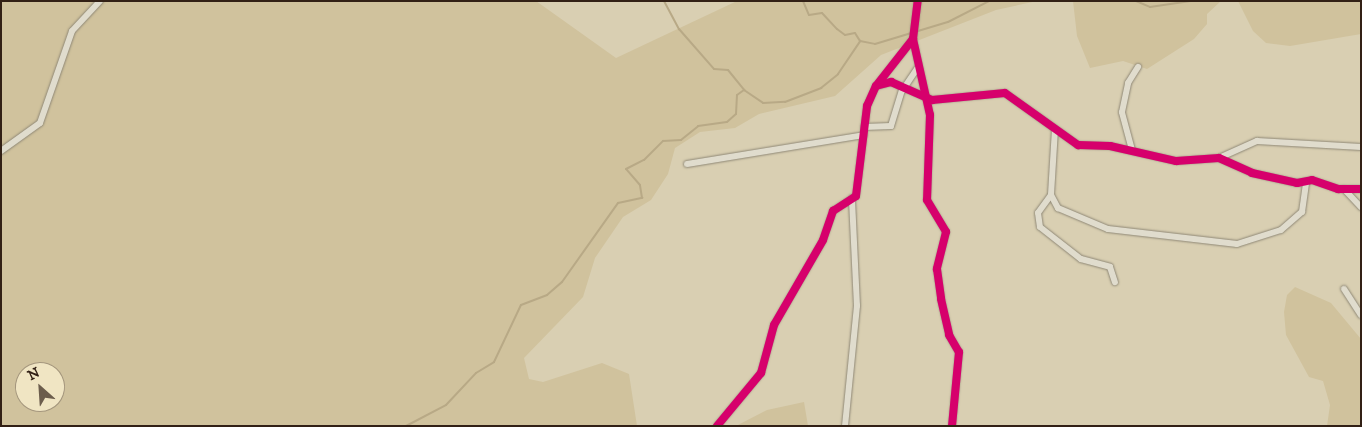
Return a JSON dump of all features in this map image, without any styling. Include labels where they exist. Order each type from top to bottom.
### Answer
[{"type":"street","points":[[1,151],[40,123],[72,31],[100,1]]},
{"type":"street","points":[[918,1],[912,39],[918,69],[928,99],[931,122],[927,200],[946,232],[937,269],[949,335],[960,352],[952,426]]},
{"type":"street","points":[[726,426],[718,423],[756,381],[770,351],[774,326],[823,240],[832,211],[852,198],[858,188],[864,126],[876,86],[912,39]]},
{"type":"street","points":[[1132,150],[1122,112],[1128,83],[1138,67]]},
{"type":"street","points":[[864,126],[891,126],[904,87],[918,69]]},
{"type":"street","points":[[876,86],[889,82],[928,99],[1005,93],[1078,145],[1132,150],[1176,161],[1219,158],[1257,141],[1361,147]]},
{"type":"street","points":[[1055,129],[1051,196],[1058,208],[1108,229],[1237,244],[1281,230],[1302,212],[1306,182]]},
{"type":"street","points":[[687,164],[864,134]]},
{"type":"street","points":[[1219,158],[1252,173],[1344,189],[1361,188]]},
{"type":"street","points":[[1344,189],[1361,207]]},
{"type":"street","points":[[1051,196],[1038,213],[1040,227],[1081,259],[1110,267],[1115,282]]},
{"type":"street","points":[[845,426],[858,306],[852,198]]},
{"type":"street","points":[[1344,289],[1361,315]]},
{"type":"shaded area","points":[[1,1],[536,1],[616,58],[737,1],[1037,1],[996,10],[881,55],[835,96],[759,114],[735,128],[700,132],[675,148],[668,174],[651,200],[623,217],[595,258],[583,297],[524,358],[529,379],[543,382],[602,363],[629,374],[637,426],[1,426]]},
{"type":"shaded area","points":[[1073,1],[1221,1],[1207,14],[1207,24],[1194,39],[1147,69],[1123,61],[1090,68],[1077,36]]},
{"type":"shaded area","points":[[1238,1],[1361,1],[1361,34],[1290,46],[1266,43],[1253,31]]},
{"type":"shaded area","points":[[1295,287],[1331,303],[1361,339],[1361,426],[1327,426],[1330,405],[1323,381],[1309,377],[1286,335],[1284,312],[1287,295]]},
{"type":"shaded area","points":[[804,402],[808,426],[736,426],[767,410]]},
{"type":"waterway","points":[[664,1],[679,29],[714,69],[728,70],[744,90],[763,103],[785,102],[821,88],[838,74],[860,41],[875,44],[948,22],[989,1]]},
{"type":"waterway","points":[[803,1],[809,15],[822,13],[845,35],[855,33],[860,41]]},
{"type":"waterway","points":[[1136,1],[1150,7],[1191,1]]},
{"type":"waterway","points":[[406,426],[446,405],[476,373],[494,362],[521,305],[547,295],[562,282],[618,203],[642,198],[640,185],[626,169],[644,160],[663,141],[681,140],[698,126],[727,122],[736,114],[737,95],[744,90]]},
{"type":"cycle path","points":[[717,426],[761,373],[774,325],[823,240],[833,211],[856,196],[867,106],[876,86],[913,39],[918,1]]},
{"type":"cycle path","points":[[913,39],[930,115],[927,200],[946,232],[937,269],[941,299],[949,335],[959,352],[952,426]]},
{"type":"cycle path","points":[[876,86],[891,82],[932,100],[1005,93],[1078,145],[1110,146],[1176,161],[1219,158],[1252,173],[1297,183],[1312,180],[1338,189],[1361,189]]}]
